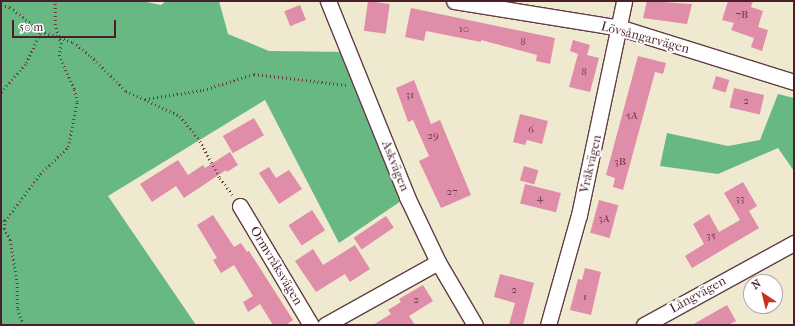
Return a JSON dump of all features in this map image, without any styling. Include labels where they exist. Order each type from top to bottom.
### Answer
[{"type":"street","name":"Askvägen","points":[[328,1],[407,197],[438,262],[475,325]]},
{"type":"street","name":"Vråkvägen","points":[[548,325],[579,215],[621,28],[624,1]]},
{"type":"street","name":"Lövsångarvägen","points":[[464,2],[621,28],[794,82]]},
{"type":"street","name":"Ormvråksvägen","points":[[240,206],[311,325]]},
{"type":"street","name":"Långvägen","points":[[644,325],[794,243]]},
{"type":"street","points":[[325,325],[438,262]]},
{"type":"path","points":[[23,325],[17,308],[17,284],[10,240],[4,229],[5,221],[40,174],[68,147],[77,102],[74,89],[59,56],[61,44],[55,25],[55,1]]},
{"type":"path","points":[[1,5],[10,7],[41,31],[73,42],[91,56],[126,91],[180,116],[200,141],[220,178],[240,206]]},
{"type":"path","points":[[1,92],[26,62],[41,31]]},
{"type":"path","points":[[144,99],[203,90],[254,74],[308,78],[364,88]]},
{"type":"path","points":[[1,216],[5,221]]},
{"type":"green space","points":[[1,1],[142,1],[161,5],[166,1],[219,1],[228,34],[269,51],[350,52],[407,197],[339,243],[265,100],[108,196],[196,325],[1,325]]},
{"type":"green space","points":[[778,94],[794,98],[794,171],[778,148],[718,174],[660,166],[667,133],[728,146],[760,140]]},
{"type":"building","points":[[368,1],[390,4],[386,34],[364,31]]},
{"type":"building","points":[[647,1],[692,4],[687,24],[643,18]]},
{"type":"building","points":[[728,1],[753,1],[751,7],[763,11],[758,27],[768,30],[762,51],[751,47],[754,38],[731,30],[734,23],[722,20]]},
{"type":"building","points":[[300,5],[306,20],[290,26],[284,11]]},
{"type":"building","points":[[411,8],[555,38],[550,64],[536,61],[537,55],[481,40],[481,42],[426,31],[424,41],[405,37]]},
{"type":"building","points":[[573,40],[590,45],[587,55],[599,58],[590,92],[569,87],[578,54],[570,51]]},
{"type":"building","points":[[638,56],[666,63],[663,74],[655,72],[623,190],[613,187],[615,178],[606,175]]},
{"type":"building","points":[[716,76],[729,80],[726,93],[712,88]]},
{"type":"building","points":[[414,80],[431,124],[440,120],[471,195],[441,208],[419,161],[429,156],[413,120],[408,122],[396,88]]},
{"type":"building","points":[[734,88],[764,95],[760,114],[730,107]]},
{"type":"building","points":[[520,114],[548,121],[542,144],[527,140],[525,145],[513,142]]},
{"type":"building","points":[[254,118],[264,135],[233,153],[223,136]]},
{"type":"building","points":[[230,152],[238,165],[227,172],[226,170],[184,198],[176,186],[152,202],[140,184],[178,160],[188,175],[203,165],[205,168]]},
{"type":"building","points":[[524,166],[538,170],[534,185],[520,180]]},
{"type":"building","points":[[269,167],[276,178],[289,170],[302,189],[279,204],[259,173]]},
{"type":"building","points":[[743,182],[757,206],[749,211],[759,228],[692,268],[685,256],[704,244],[693,224],[709,214],[719,232],[740,220],[724,193]]},
{"type":"building","points":[[525,184],[561,193],[556,212],[520,203]]},
{"type":"building","points":[[599,200],[618,205],[610,238],[590,233]]},
{"type":"building","points":[[312,210],[325,230],[302,245],[289,225]]},
{"type":"building","points":[[213,215],[234,247],[241,243],[247,252],[249,251],[293,320],[286,325],[273,325],[260,304],[248,312],[243,302],[253,296],[234,265],[221,273],[213,260],[217,258],[197,225]]},
{"type":"building","points":[[386,216],[394,228],[361,249],[354,238]]},
{"type":"building","points":[[355,245],[370,269],[350,282],[345,274],[316,292],[295,261],[313,249],[323,265]]},
{"type":"building","points":[[585,268],[601,272],[591,315],[570,310],[578,279],[582,280]]},
{"type":"building","points":[[500,274],[534,283],[523,325],[509,325],[515,303],[494,297]]},
{"type":"building","points":[[423,285],[433,301],[409,316],[415,325],[373,325],[391,314],[388,310],[401,302],[399,299]]},
{"type":"building","points":[[727,305],[736,321],[728,325],[692,325]]}]
